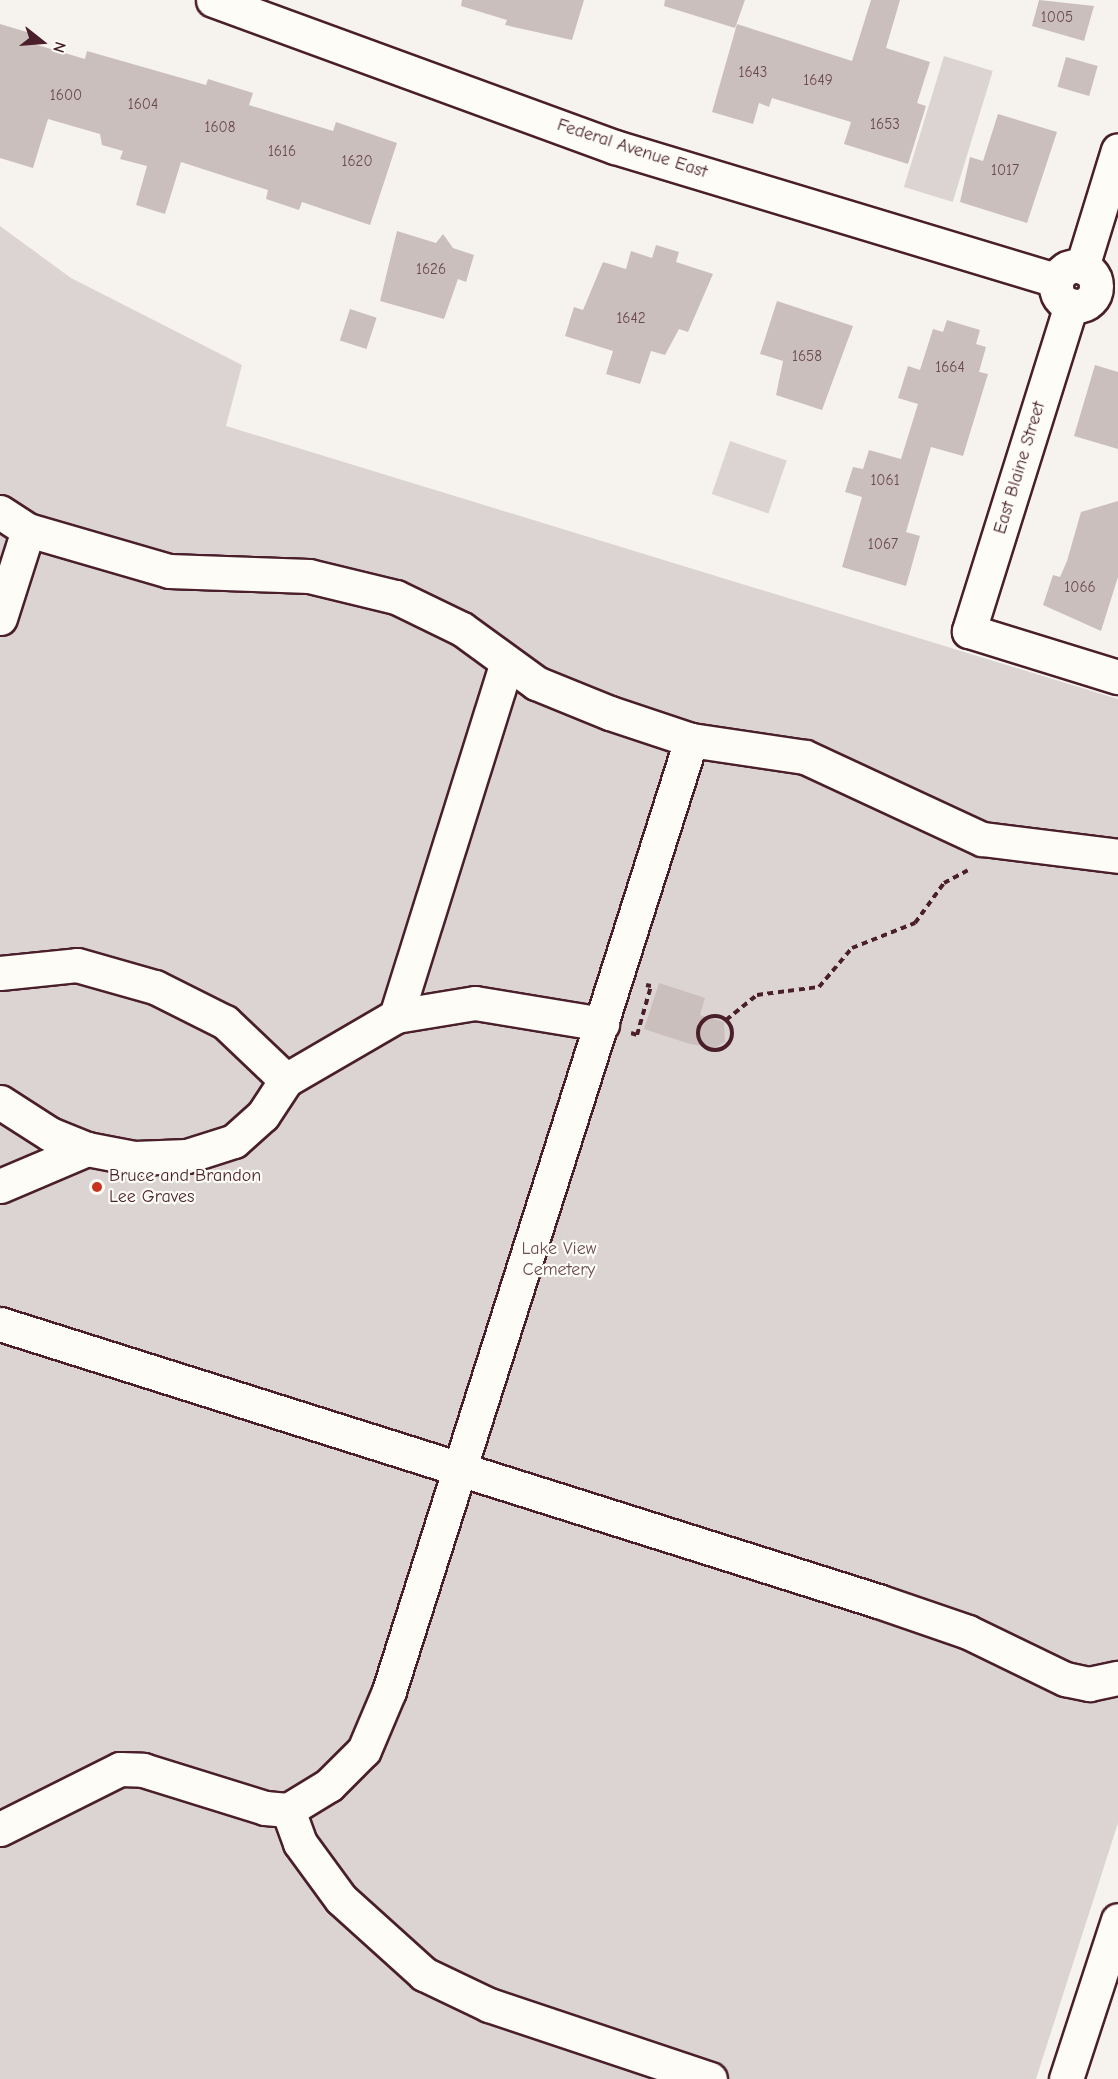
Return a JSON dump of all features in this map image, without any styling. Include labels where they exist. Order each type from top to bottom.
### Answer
[{"type":"street","name":"Federal Avenue East","points":[[213,0],[615,147],[1084,289]]},
{"type":"street","name":"East Blaine Street","points":[[1118,150],[1084,289],[969,631],[1118,677]]},
{"type":"street","points":[[0,618],[8,518],[169,571],[309,576],[385,594],[443,617],[506,665],[563,695],[691,740],[805,757],[992,841],[1118,856]]},
{"type":"street","points":[[396,1016],[506,665]]},
{"type":"street","points":[[0,1828],[105,1774],[131,1768],[265,1808],[288,1810],[329,1785],[372,1737],[460,1469],[691,740]]},
{"type":"street","points":[[0,973],[77,965],[155,987],[225,1022],[286,1080]]},
{"type":"street","points":[[0,1102],[50,1134],[87,1149],[146,1158],[214,1150],[263,1115],[286,1080],[319,1056],[396,1016],[475,1004],[602,1024]]},
{"type":"street","points":[[0,1186],[87,1149]]},
{"type":"street","points":[[0,1324],[948,1624],[1065,1679],[1089,1684],[1118,1678]]},
{"type":"street","points":[[288,1810],[300,1843],[340,1899],[424,1974],[489,2005],[710,2079]]},
{"type":"street","points":[[1066,2079],[1117,1927]]},
{"type":"path","points":[[726,1020],[757,995],[819,987],[859,943],[915,922],[950,879],[962,871],[982,871],[992,841]]},
{"type":"path","points":[[713,1016],[726,1020],[733,1031],[729,1045],[717,1051],[703,1047],[697,1035],[701,1022],[713,1016]]},
{"type":"green space","points":[[944,56],[993,71],[953,202],[904,187]]},
{"type":"green space","name":"Lake View Cemetery","points":[[0,226],[71,278],[242,365],[226,426],[1118,699],[1118,1823],[1036,2079],[0,2079]]},
{"type":"green space","points":[[730,441],[787,461],[768,513],[712,494]]},
{"type":"building","points":[[462,0],[584,0],[572,40],[505,25],[507,20],[461,6]]},
{"type":"building","points":[[665,0],[745,0],[735,28],[664,6]]},
{"type":"building","points":[[871,0],[900,0],[886,48],[930,62],[917,103],[926,106],[908,164],[844,144],[851,122],[772,98],[769,107],[759,103],[753,124],[712,112],[737,24],[852,61]]},
{"type":"building","points":[[1039,0],[1094,6],[1084,41],[1032,26]]},
{"type":"building","points":[[0,24],[37,35],[34,44],[85,59],[87,51],[206,85],[208,79],[253,93],[249,105],[333,131],[336,122],[397,143],[370,225],[302,202],[299,210],[266,199],[268,190],[181,162],[165,214],[136,205],[147,166],[120,159],[123,151],[102,145],[100,134],[48,119],[33,168],[0,158]]},
{"type":"building","points":[[1066,57],[1098,66],[1089,96],[1057,87]]},
{"type":"building","points":[[998,114],[1057,132],[1027,223],[960,202],[970,157],[983,161]]},
{"type":"building","points":[[397,231],[436,243],[443,234],[453,248],[474,255],[466,282],[458,279],[444,319],[380,301]]},
{"type":"building","points":[[656,245],[679,252],[676,262],[713,274],[688,332],[679,329],[665,355],[651,351],[640,384],[606,374],[613,351],[565,336],[574,307],[583,310],[603,262],[626,269],[631,251],[652,258]]},
{"type":"building","points":[[777,301],[853,326],[822,410],[776,395],[783,361],[760,354]]},
{"type":"building","points":[[350,309],[377,318],[366,349],[340,340]]},
{"type":"building","points":[[947,320],[980,330],[976,344],[986,347],[979,372],[988,374],[963,456],[931,447],[906,532],[920,536],[906,586],[842,567],[862,497],[845,492],[853,467],[863,469],[869,450],[901,459],[918,404],[898,398],[908,366],[920,370],[933,329],[943,332]]},
{"type":"building","points":[[1095,365],[1118,372],[1118,449],[1074,436]]},
{"type":"building","points":[[1118,501],[1118,577],[1101,631],[1043,605],[1053,575],[1060,577],[1067,561],[1081,512]]},
{"type":"building","points":[[659,983],[705,998],[700,1015],[724,1022],[725,1042],[715,1048],[690,1044],[644,1029]]},
{"type":"place","name":"Bruce and Brandon Lee Graves","points":[[97,1187]]}]
